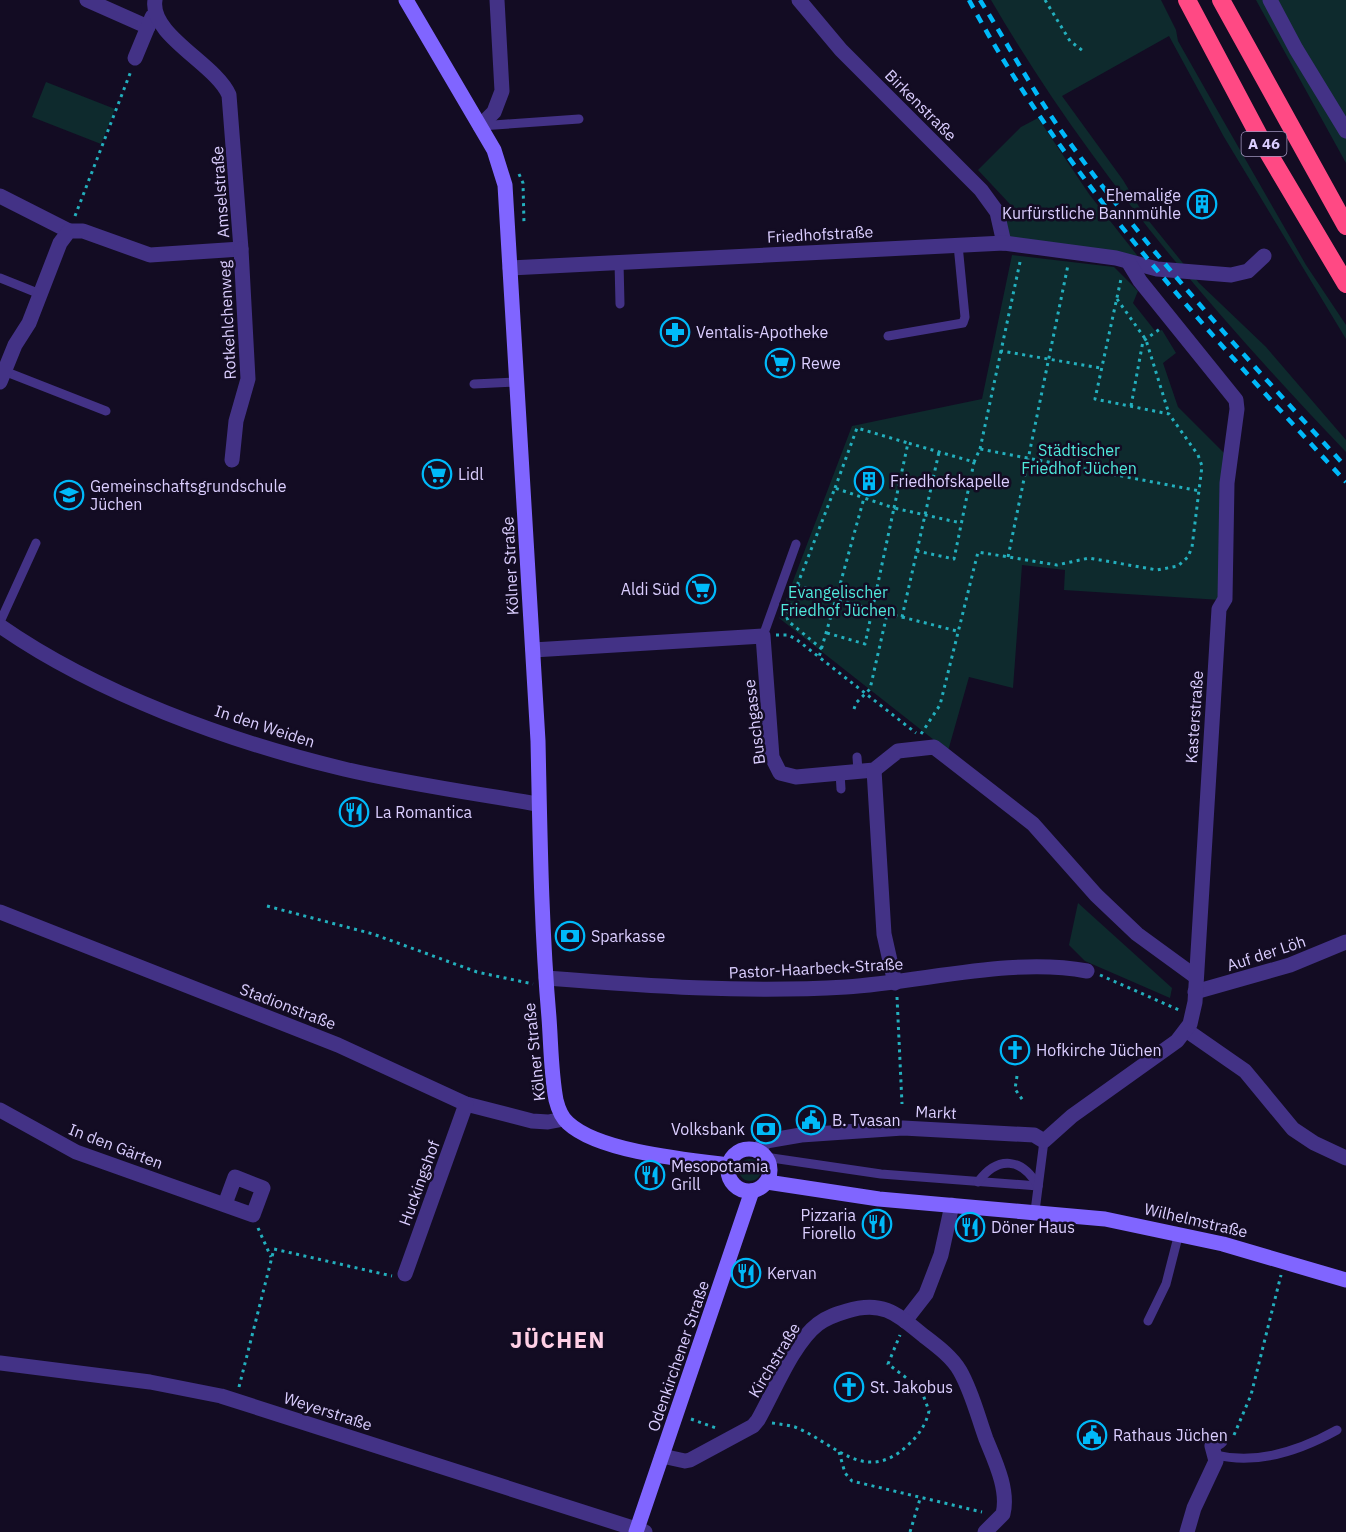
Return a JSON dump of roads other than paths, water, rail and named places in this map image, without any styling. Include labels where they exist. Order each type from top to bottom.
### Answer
[{"type":"highway","name":"A 46","points":[[1187,0],[1266,149],[1346,284]]},
{"type":"highway","name":"A 46","points":[[1221,0],[1346,226]]},
{"type":"main road","name":"Kölner Straße","points":[[406,0],[497,156],[503,175],[508,212],[538,750],[537,804],[546,982],[555,1093],[564,1119],[581,1132],[648,1153],[730,1165]]},
{"type":"main road","name":"Markt","points":[[730,1165],[738,1153],[744,1150],[761,1154]]},
{"type":"main road","points":[[761,1154],[770,1170],[767,1182]]},
{"type":"main road","points":[[730,1165],[730,1176],[736,1186],[752,1191],[767,1182],[856,1196],[1035,1211]]},
{"type":"main road","name":"Odenkirchener Straße","points":[[639,1531],[662,1456],[752,1191]]},
{"type":"main road","name":"Wilhelmstraße","points":[[1035,1211],[1105,1219],[1179,1233],[1346,1280]]},
{"type":"street","points":[[87,0],[148,27]]},
{"type":"street","points":[[480,126],[494,112],[502,91],[497,0]]},
{"type":"street","name":"Birkenstraße","points":[[799,0],[841,50],[981,190],[997,212],[1004,243]]},
{"type":"street","points":[[1270,0],[1299,55],[1346,131]]},
{"type":"street","points":[[135,58],[155,6]]},
{"type":"street","name":"Amselstraße","points":[[0,196],[69,231],[83,231],[150,255],[241,249],[230,95],[220,81],[165,29],[155,6]]},
{"type":"street","points":[[2,376],[62,240],[69,231]]},
{"type":"street","name":"Friedhofstraße","points":[[510,268],[1004,243],[1071,252],[1164,270],[1236,275],[1253,268],[1264,256]]},
{"type":"street","name":"Rotkehlchenweg","points":[[232,460],[236,421],[248,379],[241,249]]},
{"type":"street","name":"Kasterstraße","points":[[1126,262],[1182,334],[1230,390],[1237,404],[1227,483],[1225,599],[1219,609],[1196,984],[1189,1024]]},
{"type":"street","name":"In den Weiden","points":[[0,624],[46,657],[93,681],[235,736],[347,769],[537,804]]},
{"type":"street","points":[[532,650],[763,636]]},
{"type":"street","name":"Buschgasse","points":[[763,636],[775,765],[780,773],[792,777],[841,781],[863,766]]},
{"type":"street","points":[[896,983],[884,934],[863,766],[898,751],[934,747],[1033,824],[1096,895],[1137,934],[1196,984]]},
{"type":"street","name":"Stadionstraße","points":[[0,912],[338,1045],[466,1104],[532,1121],[548,1122],[564,1119]]},
{"type":"street","name":"Auf der Löh","points":[[1196,984],[1290,965],[1346,942]]},
{"type":"street","name":"Pastor-Haarbeck-Straße","points":[[546,982],[746,991],[896,983],[1017,967],[1055,967],[1087,971]]},
{"type":"street","points":[[1044,1141],[1072,1116],[1174,1043],[1189,1024],[1245,1071],[1293,1129],[1346,1158]]},
{"type":"street","name":"Huckingshof","points":[[405,1274],[466,1104]]},
{"type":"street","name":"In den Gärten","points":[[0,1110],[76,1152],[253,1215],[263,1188],[235,1177],[225,1204]]},
{"type":"street","name":"Markt","points":[[761,1154],[766,1141],[801,1135],[903,1128],[1034,1136],[1044,1141]]},
{"type":"street","points":[[905,1321],[926,1294],[941,1255],[952,1205]]},
{"type":"street","name":"Kirchstraße","points":[[662,1456],[690,1460],[732,1438],[758,1420],[801,1342],[820,1322],[846,1311],[873,1306],[890,1310],[940,1348],[962,1375],[1000,1477],[1004,1504],[1002,1516],[986,1532]]},
{"type":"street","name":"Weyerstraße","points":[[0,1363],[150,1382],[236,1400],[639,1531]]},
{"type":"street","points":[[1187,1532],[1194,1508],[1214,1467],[1216,1447]]},
{"type":"lane","points":[[480,126],[579,119]]},
{"type":"lane","points":[[888,336],[963,323],[965,317],[958,245]]},
{"type":"lane","points":[[619,262],[620,304]]},
{"type":"lane","points":[[0,278],[40,294]]},
{"type":"lane","points":[[2,376],[106,411]]},
{"type":"lane","points":[[474,384],[517,382]]},
{"type":"lane","points":[[0,624],[36,543]]},
{"type":"lane","points":[[763,636],[796,544]]},
{"type":"lane","points":[[1035,1211],[1044,1141]]},
{"type":"lane","points":[[761,1154],[872,1173],[1038,1186]]},
{"type":"lane","points":[[978,1182],[990,1168],[1009,1164],[1024,1168],[1038,1186]]},
{"type":"lane","points":[[1148,1321],[1167,1284],[1179,1233]]},
{"type":"lane","points":[[1216,1447],[1241,1459],[1263,1457],[1313,1442],[1337,1430]]},
{"type":"railway","points":[[969,0],[1007,66],[1049,130],[1142,253],[1192,312],[1346,482]]},
{"type":"railway","points":[[980,0],[1044,105],[1099,182],[1202,307],[1346,467]]},
{"type":"place","name":"Ehemalige Kurfürstliche Bannmühle","points":[[1202,204]]},
{"type":"place","name":"Ventalis-Apotheke","points":[[675,332]]},
{"type":"place","name":"Rewe","points":[[780,363]]},
{"type":"place","name":"Lidl","points":[[437,474]]},
{"type":"place","name":"Friedhofskapelle","points":[[869,481]]},
{"type":"place","name":"Gemeinschaftsgrundschule Jüchen","points":[[69,495]]},
{"type":"place","name":"Aldi Süd","points":[[701,589]]},
{"type":"place","name":"La Romantica","points":[[354,812]]},
{"type":"place","name":"Sparkasse","points":[[570,936]]},
{"type":"place","name":"Hofkirche Jüchen","points":[[1015,1050]]},
{"type":"place","name":"B. Tvasan","points":[[811,1120]]},
{"type":"place","name":"Volksbank","points":[[766,1129]]},
{"type":"place","name":"Mesopotamia Grill","points":[[650,1175]]},
{"type":"place","name":"Pizzaria Fiorello","points":[[877,1224]]},
{"type":"place","name":"Döner Haus","points":[[970,1227]]},
{"type":"place","name":"Kervan","points":[[746,1273]]},
{"type":"place","name":"St. Jakobus","points":[[849,1387]]},
{"type":"place","name":"Rathaus Jüchen","points":[[1092,1435]]},
{"type":"district","name":"JÜCHEN","points":[[558,1340]]},
{"type":"park label","name":"Städtischer Friedhof Jüchen","points":[[1079,459]]},
{"type":"park label","name":"Evangelischer Friedhof Jüchen","points":[[838,601]]}]
